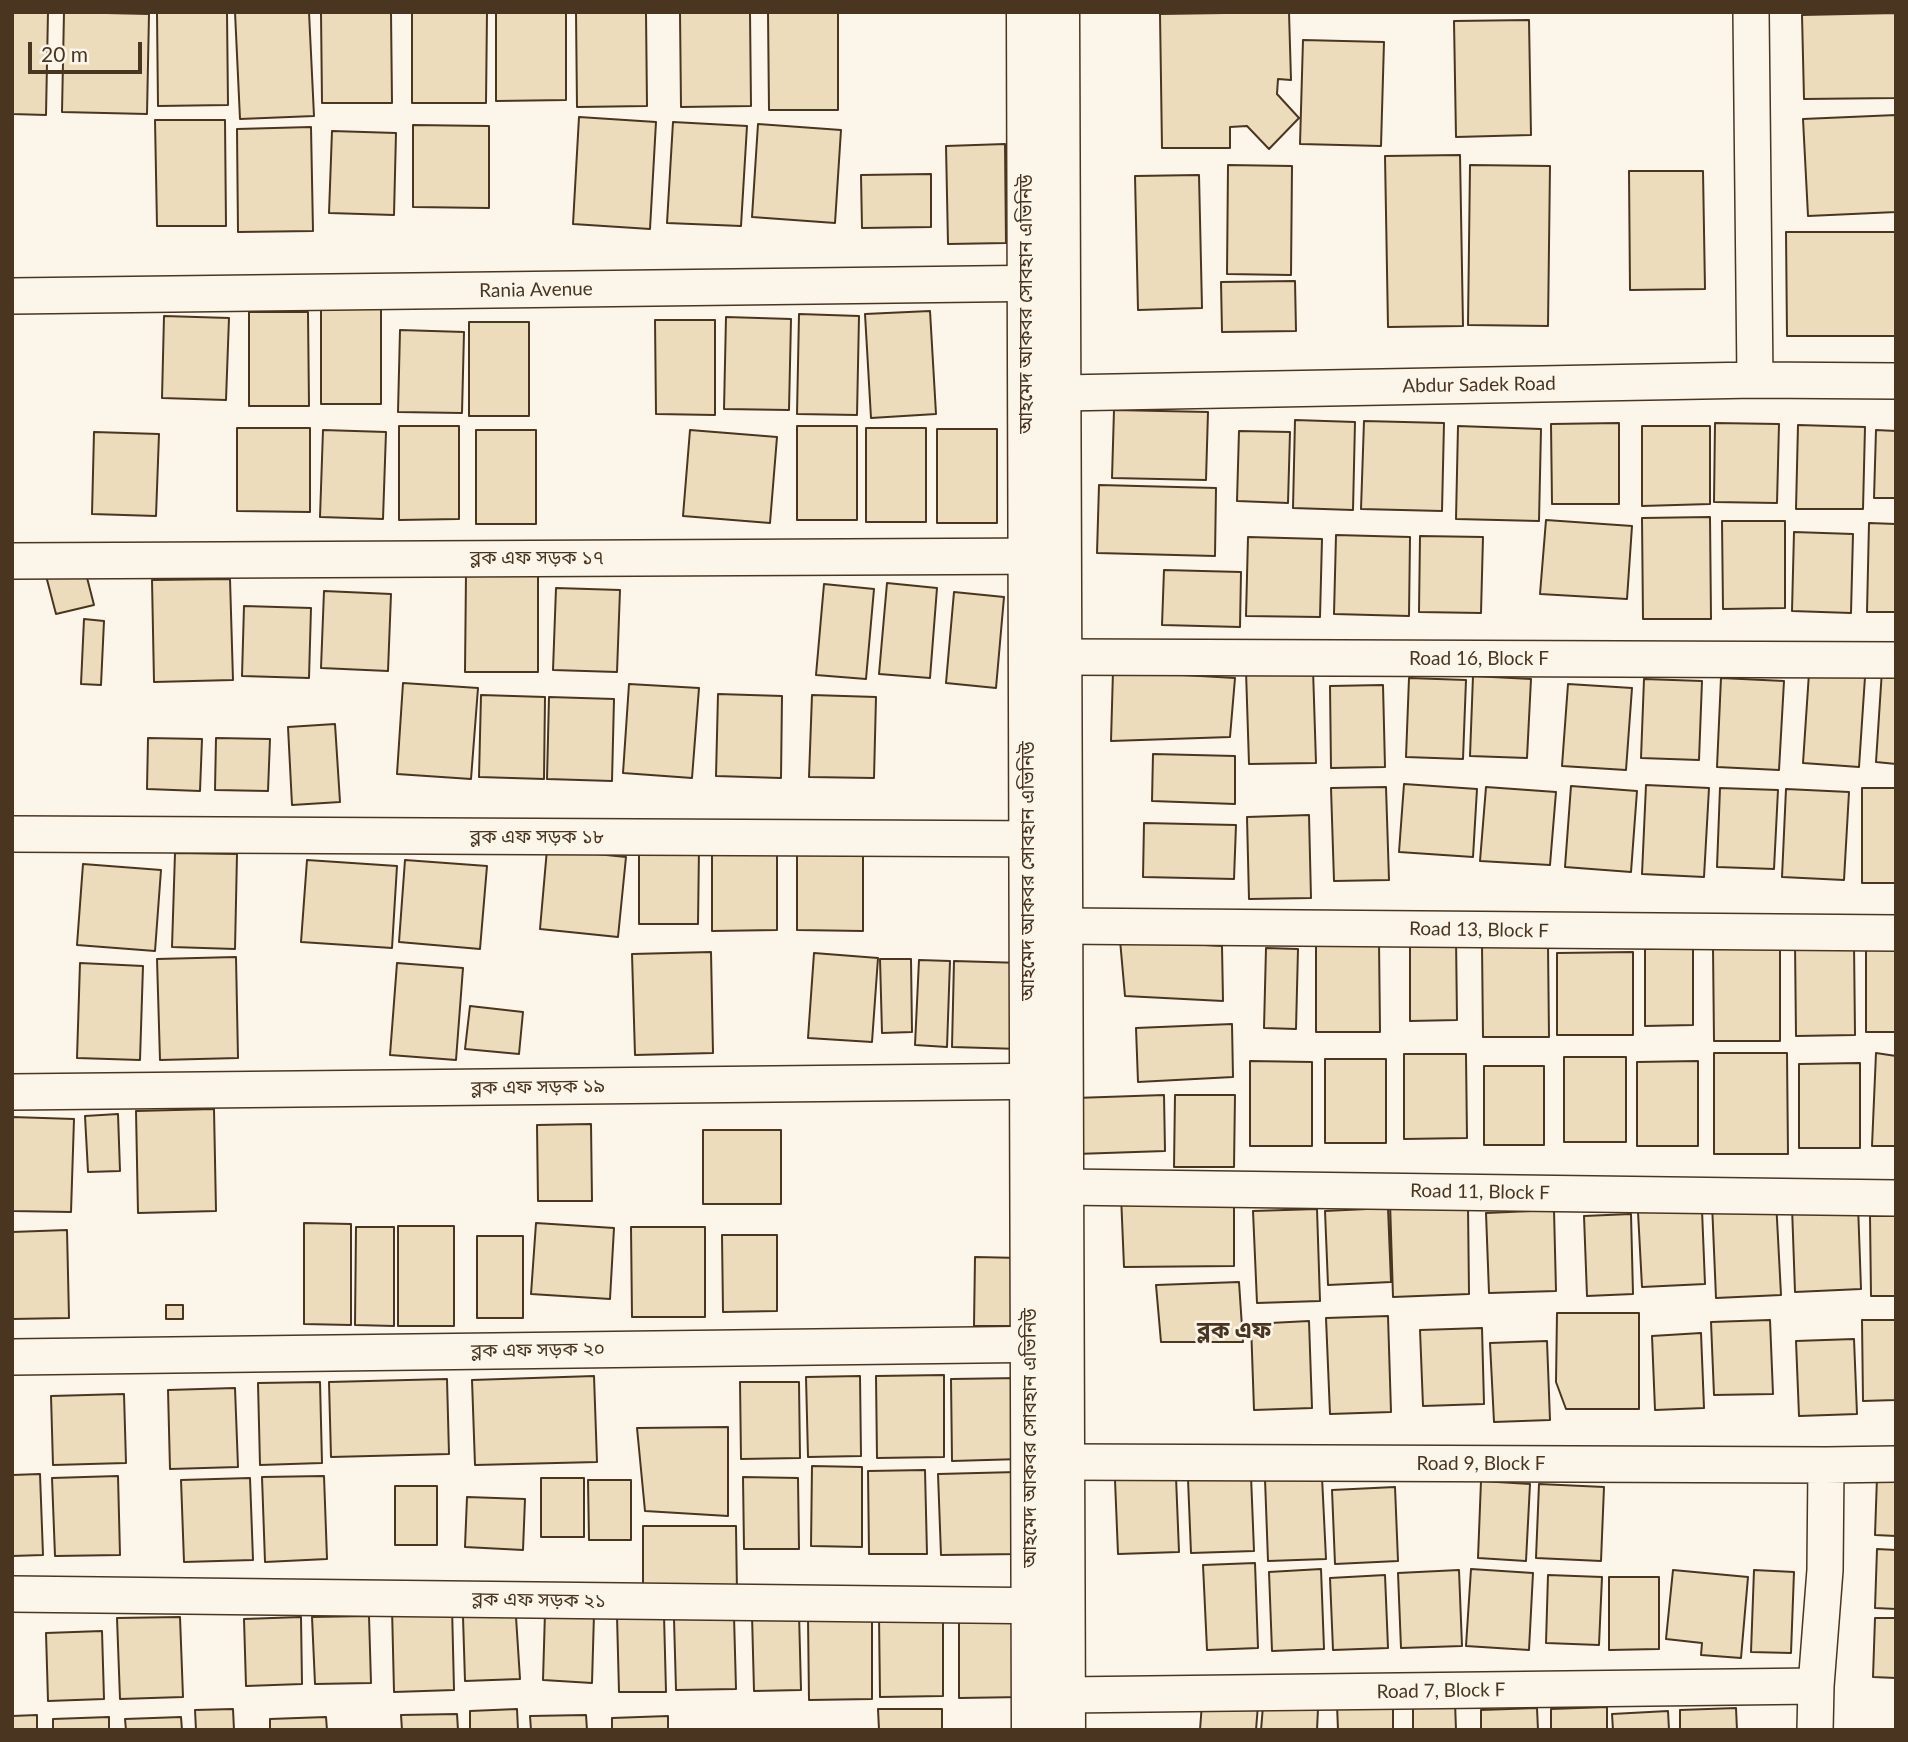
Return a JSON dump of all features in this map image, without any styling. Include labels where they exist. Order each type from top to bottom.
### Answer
[{"type":"street","name":"আহমেদ আকবর সোবহান এভিনিউ","points":[[1026,12],[1044,283],[1062,393],[1044,555],[1062,657],[1045,839],[1063,926],[1046,1081],[1064,1187],[1047,1344],[1065,1462],[1031,1730]]},
{"type":"street","name":"আহমেদ আকবর সোবহান এভিনিউ","points":[[1060,12],[1044,283],[1045,839],[1048,1605],[1066,1712]]},
{"type":"street","points":[[1751,12],[1755,380]]},
{"type":"street","name":"Rania Avenue","points":[[12,296],[1044,283]]},
{"type":"street","name":"Abdur Sadek Road","points":[[1062,393],[1755,380],[1896,381]]},
{"type":"street","name":"ব্লক এফ সড়ক ১৭","points":[[12,561],[1044,555]]},
{"type":"street","name":"Road 16, Block F","points":[[1062,657],[1896,660]]},
{"type":"street","name":"ব্লক এফ সড়ক ১৮","points":[[12,834],[1045,839]]},
{"type":"street","name":"Road 13, Block F","points":[[1063,926],[1896,933]]},
{"type":"street","name":"ব্লক এফ সড়ক ১৯","points":[[12,1092],[1046,1081]]},
{"type":"street","name":"Road 11, Block F","points":[[1064,1187],[1896,1198]]},
{"type":"street","name":"ব্লক এফ সড়ক ২০","points":[[12,1357],[1047,1344]]},
{"type":"street","name":"Road 9, Block F","points":[[1065,1462],[1896,1464]]},
{"type":"street","points":[[1815,1730],[1825,1570],[1826,1465]]},
{"type":"street","name":"ব্লক এফ সড়ক ২১","points":[[12,1594],[1048,1605]]},
{"type":"street","name":"Road 7, Block F","points":[[1066,1712],[1816,1686]]},
{"type":"building","points":[[12,12],[48,12],[46,115],[12,114]]},
{"type":"building","points":[[64,12],[149,14],[147,114],[62,112]]},
{"type":"building","points":[[157,12],[227,12],[228,105],[158,106]]},
{"type":"building","points":[[235,12],[309,12],[314,116],[240,119]]},
{"type":"building","points":[[321,12],[391,12],[392,103],[322,103]]},
{"type":"building","points":[[412,12],[487,12],[486,103],[412,103]]},
{"type":"building","points":[[496,12],[566,12],[566,100],[496,101]]},
{"type":"building","points":[[576,12],[646,12],[647,106],[577,107]]},
{"type":"building","points":[[680,12],[750,12],[751,106],[681,107]]},
{"type":"building","points":[[768,12],[838,12],[838,110],[769,110]]},
{"type":"building","points":[[1289,12],[1291,80],[1278,79],[1277,94],[1299,118],[1269,149],[1247,126],[1230,127],[1230,148],[1162,148],[1160,14]]},
{"type":"building","points":[[1896,13],[1896,98],[1804,99],[1802,15]]},
{"type":"building","points":[[1529,20],[1531,135],[1456,137],[1454,21]]},
{"type":"building","points":[[1303,40],[1384,42],[1381,146],[1300,144]]},
{"type":"building","points":[[1896,115],[1896,212],[1808,216],[1803,119]]},
{"type":"building","points":[[579,117],[656,122],[650,229],[573,224]]},
{"type":"building","points":[[155,120],[225,120],[226,226],[157,226]]},
{"type":"building","points":[[673,122],[747,126],[741,226],[667,223]]},
{"type":"building","points":[[758,124],[841,130],[835,223],[752,217]]},
{"type":"building","points":[[413,125],[489,126],[489,208],[413,207]]},
{"type":"building","points":[[311,127],[313,231],[238,232],[237,129]]},
{"type":"building","points":[[332,131],[396,133],[394,215],[329,213]]},
{"type":"building","points":[[1005,144],[1006,243],[948,244],[946,146]]},
{"type":"building","points":[[1460,155],[1463,326],[1388,327],[1385,156]]},
{"type":"building","points":[[1228,165],[1292,166],[1291,275],[1227,274]]},
{"type":"building","points":[[1470,165],[1550,166],[1548,326],[1468,325]]},
{"type":"building","points":[[1629,171],[1703,171],[1705,289],[1630,290]]},
{"type":"building","points":[[931,174],[931,227],[862,228],[861,175]]},
{"type":"building","points":[[1199,175],[1202,308],[1138,310],[1135,176]]},
{"type":"building","points":[[1786,232],[1896,232],[1896,336],[1787,336]]},
{"type":"building","points":[[1295,281],[1296,331],[1222,332],[1221,282]]},
{"type":"building","points":[[321,309],[381,309],[381,404],[321,404]]},
{"type":"building","points":[[930,311],[936,414],[871,418],[865,314]]},
{"type":"building","points":[[249,312],[308,312],[309,406],[249,406]]},
{"type":"building","points":[[799,314],[859,316],[857,415],[797,414]]},
{"type":"building","points":[[164,316],[229,318],[226,400],[162,398]]},
{"type":"building","points":[[726,317],[791,319],[789,410],[724,409]]},
{"type":"building","points":[[655,320],[715,320],[715,415],[656,414]]},
{"type":"building","points":[[469,322],[529,322],[529,416],[469,416]]},
{"type":"building","points":[[400,330],[464,332],[462,413],[398,412]]},
{"type":"building","points":[[1114,410],[1208,412],[1206,480],[1112,478]]},
{"type":"building","points":[[1295,420],[1355,422],[1353,510],[1293,508]]},
{"type":"building","points":[[1364,421],[1444,423],[1442,511],[1361,509]]},
{"type":"building","points":[[1619,423],[1619,504],[1552,504],[1551,424]]},
{"type":"building","points":[[1715,423],[1779,424],[1777,503],[1714,502]]},
{"type":"building","points":[[1798,425],[1865,427],[1863,509],[1796,509]]},
{"type":"building","points":[[399,426],[459,426],[459,519],[399,520]]},
{"type":"building","points":[[797,426],[857,426],[857,520],[797,520]]},
{"type":"building","points":[[1458,426],[1541,429],[1539,521],[1456,519]]},
{"type":"building","points":[[1642,426],[1710,426],[1710,504],[1642,506]]},
{"type":"building","points":[[237,428],[310,428],[310,512],[237,511]]},
{"type":"building","points":[[866,428],[926,428],[926,522],[866,522]]},
{"type":"building","points":[[937,429],[997,429],[997,523],[937,523]]},
{"type":"building","points":[[323,430],[386,432],[383,519],[320,517]]},
{"type":"building","points":[[476,430],[536,430],[536,524],[476,524]]},
{"type":"building","points":[[690,430],[777,437],[770,523],[683,516]]},
{"type":"building","points":[[1876,430],[1896,431],[1896,498],[1874,498]]},
{"type":"building","points":[[1239,431],[1290,432],[1288,503],[1237,501]]},
{"type":"building","points":[[94,432],[159,434],[156,516],[92,514]]},
{"type":"building","points":[[1099,485],[1216,488],[1215,556],[1097,553]]},
{"type":"building","points":[[1710,517],[1711,619],[1643,619],[1642,518]]},
{"type":"building","points":[[1546,520],[1632,526],[1627,599],[1540,594]]},
{"type":"building","points":[[1722,521],[1785,521],[1785,608],[1723,609]]},
{"type":"building","points":[[1869,523],[1896,524],[1896,612],[1867,612]]},
{"type":"building","points":[[1794,532],[1853,534],[1851,613],[1792,611]]},
{"type":"building","points":[[1336,535],[1410,537],[1409,616],[1334,614]]},
{"type":"building","points":[[1420,536],[1483,537],[1481,613],[1419,612]]},
{"type":"building","points":[[1248,537],[1322,539],[1320,617],[1246,616]]},
{"type":"building","points":[[83,562],[94,605],[56,614],[45,572]]},
{"type":"building","points":[[1164,570],[1241,572],[1240,627],[1162,625]]},
{"type":"building","points":[[466,573],[538,574],[538,672],[465,672]]},
{"type":"building","points":[[230,579],[233,680],[154,682],[152,580]]},
{"type":"building","points":[[887,583],[937,588],[930,678],[879,674]]},
{"type":"building","points":[[824,584],[874,589],[866,679],[816,675]]},
{"type":"building","points":[[556,588],[620,590],[617,672],[553,670]]},
{"type":"building","points":[[324,591],[391,594],[388,671],[321,668]]},
{"type":"building","points":[[954,592],[1004,597],[996,688],[946,683]]},
{"type":"building","points":[[244,606],[311,608],[309,678],[242,676]]},
{"type":"building","points":[[84,619],[104,621],[101,685],[81,684]]},
{"type":"building","points":[[1313,669],[1316,763],[1249,764],[1246,671]]},
{"type":"building","points":[[1882,670],[1896,671],[1896,764],[1876,762]]},
{"type":"building","points":[[1113,671],[1235,678],[1230,737],[1111,741]]},
{"type":"building","points":[[1809,673],[1865,677],[1859,767],[1803,763]]},
{"type":"building","points":[[1473,676],[1531,679],[1527,758],[1470,756]]},
{"type":"building","points":[[1409,678],[1466,680],[1463,759],[1406,757]]},
{"type":"building","points":[[1721,678],[1784,681],[1779,770],[1717,767]]},
{"type":"building","points":[[1644,679],[1702,681],[1699,760],[1641,758]]},
{"type":"building","points":[[403,683],[478,688],[471,779],[397,774]]},
{"type":"building","points":[[629,684],[699,688],[692,778],[623,773]]},
{"type":"building","points":[[1568,684],[1632,688],[1626,770],[1562,766]]},
{"type":"building","points":[[1383,685],[1385,767],[1331,768],[1330,686]]},
{"type":"building","points":[[718,694],[782,696],[781,778],[716,776]]},
{"type":"building","points":[[481,695],[545,697],[544,779],[479,777]]},
{"type":"building","points":[[812,695],[876,697],[874,778],[809,777]]},
{"type":"building","points":[[549,697],[614,699],[612,781],[547,779]]},
{"type":"building","points":[[335,724],[340,802],[292,805],[288,727]]},
{"type":"building","points":[[148,738],[202,739],[200,791],[147,789]]},
{"type":"building","points":[[216,738],[270,739],[268,791],[215,790]]},
{"type":"building","points":[[1153,754],[1235,756],[1235,804],[1152,801]]},
{"type":"building","points":[[1404,784],[1477,789],[1473,857],[1399,852]]},
{"type":"building","points":[[1646,785],[1709,788],[1704,877],[1642,874]]},
{"type":"building","points":[[1571,786],[1637,791],[1631,872],[1565,867]]},
{"type":"building","points":[[1386,787],[1389,880],[1334,881],[1331,788]]},
{"type":"building","points":[[1486,787],[1556,792],[1550,865],[1480,861]]},
{"type":"building","points":[[1720,788],[1778,790],[1774,869],[1717,867]]},
{"type":"building","points":[[1862,788],[1896,788],[1896,883],[1862,883]]},
{"type":"building","points":[[1786,789],[1849,792],[1844,880],[1782,877]]},
{"type":"building","points":[[1309,815],[1311,898],[1249,899],[1247,817]]},
{"type":"building","points":[[1144,823],[1236,825],[1234,879],[1143,877]]},
{"type":"building","points":[[699,848],[698,924],[639,924],[639,849]]},
{"type":"building","points":[[547,849],[626,857],[618,937],[540,929]]},
{"type":"building","points":[[863,851],[863,931],[797,930],[797,852]]},
{"type":"building","points":[[712,852],[777,852],[777,930],[712,931]]},
{"type":"building","points":[[175,853],[237,854],[235,949],[172,947]]},
{"type":"building","points":[[307,860],[397,866],[392,948],[301,942]]},
{"type":"building","points":[[405,860],[487,866],[480,949],[399,942]]},
{"type":"building","points":[[83,864],[161,870],[155,951],[77,945]]},
{"type":"building","points":[[1456,936],[1457,1020],[1410,1021],[1410,937]]},
{"type":"building","points":[[1120,940],[1222,946],[1223,1001],[1125,996]]},
{"type":"building","points":[[1316,941],[1379,941],[1380,1032],[1316,1032]]},
{"type":"building","points":[[1866,942],[1896,942],[1896,1032],[1866,1032]]},
{"type":"building","points":[[1795,943],[1854,943],[1855,1035],[1796,1036]]},
{"type":"building","points":[[1482,945],[1548,945],[1549,1037],[1483,1037]]},
{"type":"building","points":[[1266,948],[1298,949],[1296,1029],[1264,1028]]},
{"type":"building","points":[[1713,948],[1780,948],[1780,1041],[1714,1041]]},
{"type":"building","points":[[1645,949],[1693,949],[1693,1025],[1645,1026]]},
{"type":"building","points":[[711,952],[713,1053],[635,1055],[632,954]]},
{"type":"building","points":[[1633,952],[1633,1035],[1557,1035],[1557,953]]},
{"type":"building","points":[[814,953],[878,958],[872,1042],[808,1038]]},
{"type":"building","points":[[236,957],[238,1058],[160,1060],[157,959]]},
{"type":"building","points":[[880,959],[911,959],[912,1032],[882,1033]]},
{"type":"building","points":[[919,960],[950,961],[947,1047],[915,1045]]},
{"type":"building","points":[[954,961],[1022,963],[1020,1049],[952,1047]]},
{"type":"building","points":[[80,963],[143,966],[140,1060],[77,1058]]},
{"type":"building","points":[[397,963],[463,968],[456,1060],[390,1055]]},
{"type":"building","points":[[470,1006],[523,1012],[519,1054],[465,1049]]},
{"type":"building","points":[[1232,1024],[1233,1077],[1138,1082],[1136,1028]]},
{"type":"building","points":[[1714,1053],[1787,1053],[1788,1154],[1714,1154]]},
{"type":"building","points":[[1876,1053],[1896,1056],[1896,1146],[1872,1146]]},
{"type":"building","points":[[1404,1054],[1466,1054],[1467,1138],[1404,1139]]},
{"type":"building","points":[[1564,1057],[1626,1057],[1626,1142],[1564,1142]]},
{"type":"building","points":[[1325,1059],[1386,1059],[1386,1143],[1325,1143]]},
{"type":"building","points":[[1250,1061],[1312,1062],[1312,1146],[1250,1146]]},
{"type":"building","points":[[1698,1061],[1698,1146],[1637,1146],[1637,1062]]},
{"type":"building","points":[[1860,1063],[1860,1148],[1799,1148],[1799,1064]]},
{"type":"building","points":[[1484,1066],[1544,1066],[1544,1145],[1484,1145]]},
{"type":"building","points":[[1164,1095],[1165,1151],[1076,1154],[1075,1098]]},
{"type":"building","points":[[1175,1095],[1235,1095],[1234,1167],[1174,1167]]},
{"type":"building","points":[[214,1109],[216,1211],[138,1213],[136,1111]]},
{"type":"building","points":[[118,1114],[120,1171],[88,1172],[85,1116]]},
{"type":"building","points":[[12,1117],[74,1119],[71,1212],[12,1211]]},
{"type":"building","points":[[591,1124],[592,1201],[538,1201],[537,1125]]},
{"type":"building","points":[[703,1130],[781,1130],[781,1204],[703,1204]]},
{"type":"building","points":[[1121,1195],[1234,1201],[1234,1266],[1124,1267]]},
{"type":"building","points":[[1776,1200],[1781,1295],[1716,1298],[1712,1203]]},
{"type":"building","points":[[1390,1202],[1468,1206],[1469,1294],[1393,1297]]},
{"type":"building","points":[[1858,1205],[1861,1289],[1795,1292],[1792,1207]]},
{"type":"building","points":[[1388,1208],[1391,1282],[1328,1285],[1325,1211]]},
{"type":"building","points":[[1317,1209],[1320,1301],[1257,1303],[1253,1211]]},
{"type":"building","points":[[1554,1210],[1556,1291],[1489,1293],[1486,1213]]},
{"type":"building","points":[[1702,1210],[1705,1284],[1642,1287],[1638,1212]]},
{"type":"building","points":[[1631,1214],[1633,1294],[1587,1296],[1584,1216]]},
{"type":"building","points":[[1870,1216],[1896,1216],[1896,1296],[1871,1296]]},
{"type":"building","points":[[304,1223],[351,1224],[351,1325],[304,1324]]},
{"type":"building","points":[[536,1223],[614,1228],[610,1299],[531,1294]]},
{"type":"building","points":[[398,1226],[454,1226],[454,1326],[398,1326]]},
{"type":"building","points":[[356,1227],[394,1227],[394,1326],[355,1325]]},
{"type":"building","points":[[631,1227],[705,1227],[705,1317],[632,1317]]},
{"type":"building","points":[[67,1230],[69,1318],[12,1319],[12,1232]]},
{"type":"building","points":[[722,1235],[777,1235],[777,1311],[723,1312]]},
{"type":"building","points":[[477,1236],[523,1236],[523,1318],[477,1318]]},
{"type":"building","points":[[975,1257],[1021,1258],[1019,1326],[974,1326]]},
{"type":"building","points":[[1239,1282],[1243,1342],[1161,1342],[1156,1285]]},
{"type":"building","points":[[166,1305],[183,1305],[183,1319],[166,1319]]},
{"type":"building","points":[[1557,1313],[1639,1313],[1639,1409],[1566,1409],[1556,1382]]},
{"type":"building","points":[[1388,1316],[1391,1412],[1330,1414],[1326,1318]]},
{"type":"building","points":[[1770,1320],[1773,1394],[1714,1395],[1711,1322]]},
{"type":"building","points":[[1862,1320],[1896,1320],[1896,1400],[1863,1401]]},
{"type":"building","points":[[1309,1321],[1312,1408],[1254,1410],[1251,1324]]},
{"type":"building","points":[[1482,1328],[1484,1404],[1423,1406],[1420,1330]]},
{"type":"building","points":[[1701,1333],[1704,1408],[1655,1410],[1652,1336]]},
{"type":"building","points":[[1854,1339],[1857,1414],[1799,1416],[1796,1341]]},
{"type":"building","points":[[1547,1341],[1550,1420],[1494,1422],[1490,1343]]},
{"type":"building","points":[[944,1375],[944,1457],[877,1458],[876,1376]]},
{"type":"building","points":[[594,1376],[597,1462],[475,1465],[472,1380]]},
{"type":"building","points":[[860,1376],[861,1456],[808,1457],[806,1377]]},
{"type":"building","points":[[1020,1378],[1021,1459],[952,1461],[951,1379]]},
{"type":"building","points":[[447,1379],[449,1454],[331,1457],[329,1382]]},
{"type":"building","points":[[320,1382],[322,1463],[260,1465],[258,1383]]},
{"type":"building","points":[[740,1382],[799,1382],[800,1458],[741,1459]]},
{"type":"building","points":[[235,1388],[238,1467],[170,1469],[168,1390]]},
{"type":"building","points":[[124,1394],[126,1463],[53,1465],[51,1396]]},
{"type":"building","points":[[728,1427],[728,1516],[645,1511],[637,1428]]},
{"type":"building","points":[[812,1466],[862,1467],[862,1547],[811,1546]]},
{"type":"building","points":[[925,1470],[927,1554],[869,1554],[868,1471]]},
{"type":"building","points":[[1017,1472],[1019,1554],[941,1555],[938,1474]]},
{"type":"building","points":[[40,1474],[43,1555],[12,1556],[12,1475]]},
{"type":"building","points":[[118,1476],[120,1555],[55,1556],[52,1478]]},
{"type":"building","points":[[324,1476],[327,1559],[265,1562],[262,1477]]},
{"type":"building","points":[[1251,1476],[1254,1551],[1191,1553],[1188,1479]]},
{"type":"building","points":[[743,1477],[798,1478],[799,1549],[744,1549]]},
{"type":"building","points":[[1176,1477],[1179,1552],[1118,1554],[1115,1480]]},
{"type":"building","points":[[1322,1477],[1326,1559],[1268,1561],[1265,1479]]},
{"type":"building","points":[[1877,1477],[1896,1477],[1896,1536],[1875,1535]]},
{"type":"building","points":[[250,1478],[253,1560],[184,1562],[181,1480]]},
{"type":"building","points":[[541,1478],[584,1478],[584,1537],[541,1537]]},
{"type":"building","points":[[588,1480],[631,1480],[631,1540],[589,1540]]},
{"type":"building","points":[[1481,1481],[1530,1484],[1526,1561],[1478,1558]]},
{"type":"building","points":[[1539,1484],[1604,1487],[1601,1561],[1536,1558]]},
{"type":"building","points":[[395,1486],[437,1486],[437,1545],[395,1545]]},
{"type":"building","points":[[1395,1487],[1398,1561],[1335,1564],[1332,1490]]},
{"type":"building","points":[[467,1497],[525,1499],[523,1550],[465,1547]]},
{"type":"building","points":[[643,1526],[736,1526],[737,1593],[643,1593]]},
{"type":"building","points":[[1877,1549],[1896,1550],[1896,1609],[1875,1608]]},
{"type":"building","points":[[1255,1563],[1258,1648],[1207,1650],[1203,1565]]},
{"type":"building","points":[[1321,1569],[1324,1649],[1272,1651],[1269,1572]]},
{"type":"building","points":[[1471,1569],[1533,1573],[1529,1650],[1466,1646]]},
{"type":"building","points":[[1459,1570],[1462,1646],[1401,1648],[1398,1573]]},
{"type":"building","points":[[1673,1570],[1748,1577],[1741,1658],[1701,1655],[1702,1643],[1666,1639]]},
{"type":"building","points":[[1754,1570],[1794,1572],[1791,1653],[1751,1652]]},
{"type":"building","points":[[1385,1575],[1388,1648],[1333,1650],[1330,1578]]},
{"type":"building","points":[[1548,1575],[1602,1577],[1599,1645],[1546,1643]]},
{"type":"building","points":[[1609,1577],[1659,1577],[1659,1649],[1609,1650]]},
{"type":"building","points":[[452,1606],[454,1690],[394,1692],[392,1608]]},
{"type":"building","points":[[545,1612],[594,1614],[592,1683],[543,1680]]},
{"type":"building","points":[[799,1613],[801,1690],[754,1691],[752,1615]]},
{"type":"building","points":[[943,1614],[943,1696],[880,1697],[879,1615]]},
{"type":"building","points":[[664,1615],[666,1692],[619,1692],[617,1616]]},
{"type":"building","points":[[959,1615],[1022,1615],[1023,1697],[959,1698]]},
{"type":"building","points":[[369,1616],[371,1683],[315,1684],[312,1617]]},
{"type":"building","points":[[734,1616],[736,1689],[676,1690],[674,1619]]},
{"type":"building","points":[[180,1617],[183,1697],[120,1699],[117,1618]]},
{"type":"building","points":[[301,1617],[302,1684],[246,1686],[244,1619]]},
{"type":"building","points":[[463,1617],[516,1617],[520,1679],[465,1681]]},
{"type":"building","points":[[808,1617],[872,1617],[872,1699],[809,1700]]},
{"type":"building","points":[[1875,1618],[1896,1618],[1896,1678],[1873,1677]]},
{"type":"building","points":[[102,1631],[104,1699],[48,1701],[46,1633]]},
{"type":"building","points":[[1455,1702],[1456,1730],[1413,1730],[1413,1703]]},
{"type":"building","points":[[1202,1703],[1258,1705],[1256,1730],[1200,1730]]},
{"type":"building","points":[[1393,1704],[1393,1730],[1338,1730],[1337,1705]]},
{"type":"building","points":[[1263,1706],[1318,1709],[1317,1730],[1261,1730]]},
{"type":"building","points":[[1607,1707],[1607,1730],[1551,1730],[1551,1709]]},
{"type":"building","points":[[1537,1708],[1538,1730],[1481,1730],[1481,1710]]},
{"type":"building","points":[[1736,1708],[1737,1730],[1680,1730],[1680,1710]]},
{"type":"building","points":[[233,1709],[234,1730],[196,1730],[195,1710]]},
{"type":"building","points":[[517,1709],[518,1730],[470,1730],[470,1711]]},
{"type":"building","points":[[878,1709],[942,1709],[942,1730],[879,1730]]},
{"type":"building","points":[[1668,1711],[1669,1730],[1613,1730],[1612,1714]]},
{"type":"building","points":[[457,1714],[458,1730],[402,1730],[401,1715]]},
{"type":"building","points":[[37,1715],[37,1730],[12,1730],[12,1716]]},
{"type":"building","points":[[586,1715],[587,1730],[531,1730],[530,1716]]},
{"type":"building","points":[[668,1716],[668,1730],[612,1730],[612,1718]]},
{"type":"building","points":[[109,1717],[109,1730],[53,1730],[53,1719]]},
{"type":"building","points":[[181,1717],[182,1730],[126,1730],[125,1719]]},
{"type":"building","points":[[326,1717],[327,1730],[270,1730],[270,1719]]},
{"type":"district","name":"ব্লক এফ","points":[[1234,1331]]}]
